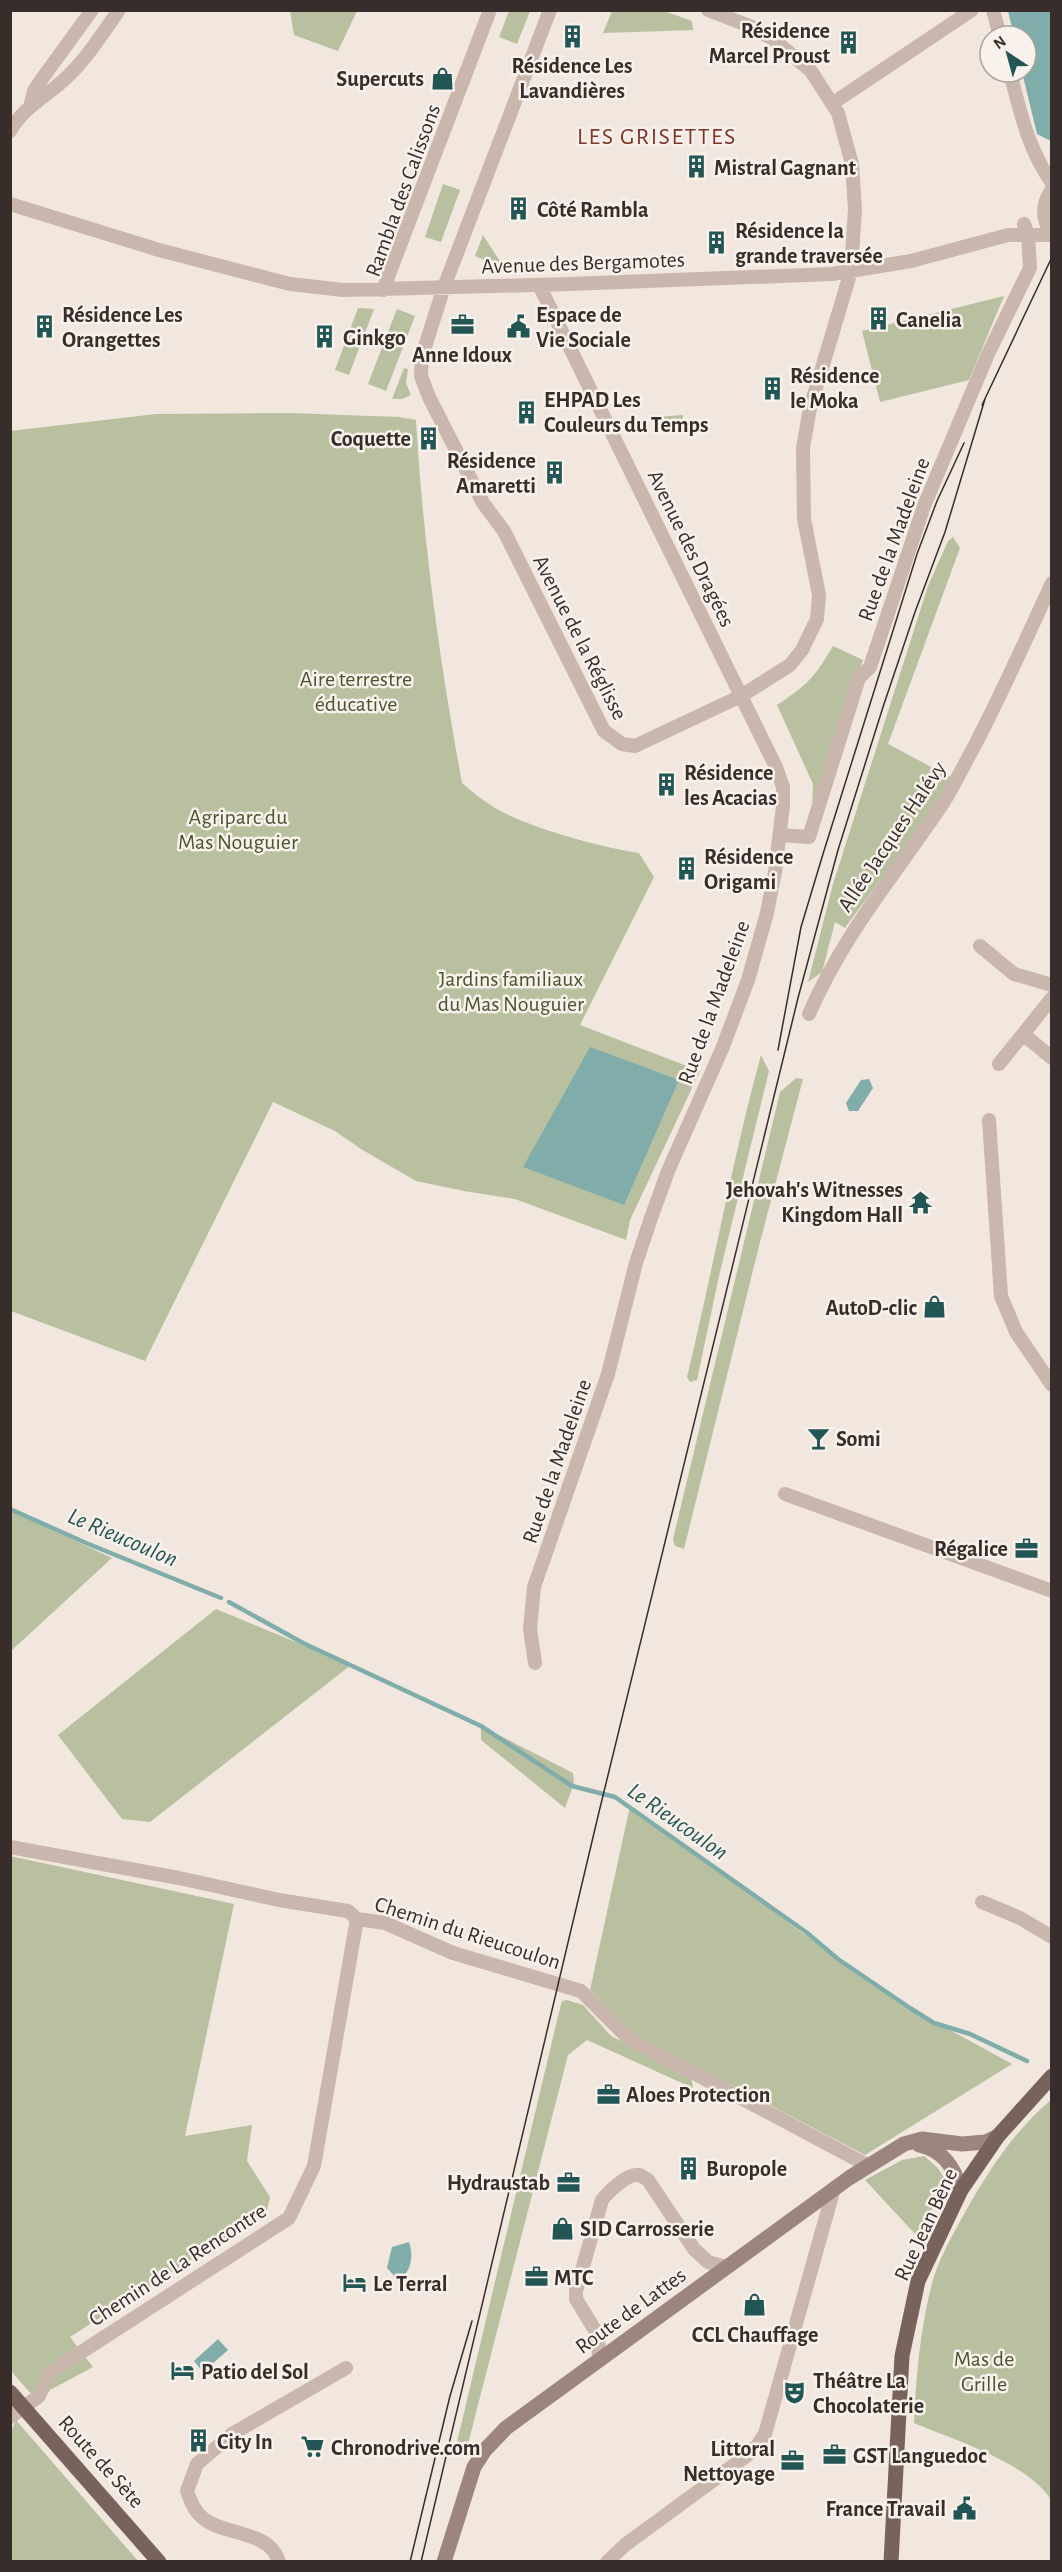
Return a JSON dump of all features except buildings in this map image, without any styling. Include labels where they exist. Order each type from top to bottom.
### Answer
[{"type":"main road","name":"Rue Jean Bène","points":[[891,2562],[902,2356],[918,2281],[961,2190],[998,2136],[1052,2076]]},
{"type":"main road","name":"Route de Sète","points":[[10,2392],[159,2562]]},
{"type":"street","points":[[11,129],[31,104],[39,83],[92,10]]},
{"type":"street","points":[[31,104],[44,98],[68,76],[119,10]]},
{"type":"street","name":"Rambla des Calissons","points":[[444,287],[383,290],[490,10]]},
{"type":"street","points":[[444,287],[550,10]]},
{"type":"street","name":"Avenue de la Réglisse","points":[[444,287],[422,356],[421,376],[470,480],[504,531],[604,731],[622,744],[635,746],[741,696],[790,665],[807,642],[817,619],[819,595],[804,519],[802,488],[804,437],[829,338],[851,271],[855,209],[852,164],[843,129],[833,103],[811,71],[778,42],[752,27],[708,10]]},
{"type":"street","points":[[833,103],[972,10]]},
{"type":"street","points":[[1013,84],[1028,139],[1052,183]]},
{"type":"street","points":[[1052,189],[1045,200],[1043,210],[1044,220],[1052,234]]},
{"type":"street","points":[[10,204],[159,250],[290,284],[343,290],[383,290]]},
{"type":"street","name":"Avenue des Bergamotes","points":[[444,287],[832,274],[911,261],[1008,235],[1026,229],[1043,210]]},
{"type":"street","points":[[1026,229],[1052,234]]},
{"type":"street","name":"Rue de la Madeleine","points":[[535,1663],[530,1629],[534,1587],[608,1374],[636,1263],[651,1218],[668,1171],[722,1049],[748,980],[767,914],[780,835],[809,837],[859,678],[870,667],[924,506],[988,354],[1030,268],[1026,229]]},
{"type":"street","name":"Avenue des Dragées","points":[[539,285],[741,696],[783,787],[780,835]]},
{"type":"street","name":"Allée Jacques Halévy","points":[[809,1014],[825,976],[865,912],[944,802],[1013,671],[1052,583]]},
{"type":"street","points":[[980,946],[1014,974],[1052,985]]},
{"type":"street","points":[[999,1064],[1052,998]]},
{"type":"street","points":[[1023,1034],[1052,1058]]},
{"type":"street","points":[[989,1120],[1000,1296],[1016,1332],[1052,1385]]},
{"type":"street","points":[[784,1494],[1052,1591]]},
{"type":"street","name":"Chemin du Rieucoulon","points":[[10,1847],[179,1878],[279,1900],[348,1911],[357,1919],[385,1923],[453,1953],[581,1991],[628,2038],[869,2166]]},
{"type":"street","points":[[982,1902],[1020,1918],[1052,1937]]},
{"type":"street","name":"Chemin de La Rencontre","points":[[10,2417],[39,2396],[52,2371],[289,2218],[314,2166],[357,1919]]},
{"type":"street","name":"Route de Lattes","points":[[444,2562],[470,2477],[485,2450],[506,2428],[726,2267],[904,2144],[922,2139],[962,2144],[986,2142],[998,2136]]},
{"type":"street","points":[[904,2144],[932,2147],[956,2174],[961,2190]]},
{"type":"street","points":[[599,2360],[598,2335],[576,2299],[576,2291],[602,2200],[606,2194],[632,2176],[640,2175],[648,2180],[694,2249],[708,2262],[726,2267]]},
{"type":"street","points":[[607,2562],[625,2545],[745,2457],[757,2446],[765,2433],[833,2192]]},
{"type":"street","points":[[279,2562],[277,2554],[268,2544],[205,2520],[193,2508],[187,2491],[197,2464],[232,2434],[346,2368]]},
{"type":"green space","points":[[290,10],[357,11],[338,51],[294,35]]},
{"type":"green space","points":[[509,11],[530,11],[517,44],[499,37]]},
{"type":"green space","points":[[612,11],[664,11],[692,21],[693,30],[603,33]]},
{"type":"green space","points":[[443,184],[460,190],[441,242],[425,237]]},
{"type":"green space","points":[[483,235],[505,269],[475,256]]},
{"type":"green space","points":[[1004,296],[969,380],[880,402],[862,331]]},
{"type":"green space","points":[[358,308],[374,309],[349,375],[335,370]]},
{"type":"green space","points":[[397,309],[415,316],[386,391],[368,384]]},
{"type":"green space","points":[[404,368],[408,369],[406,383],[411,395],[402,399],[392,399]]},
{"type":"green space","name":"Agriparc du Mas Nouguier","points":[[290,413],[399,417],[416,420],[433,603],[462,783],[492,806],[522,821],[584,841],[639,853],[654,877],[580,1025],[700,1071],[630,1220],[626,1240],[515,1199],[416,1181],[335,1131],[273,1102],[145,1361],[11,1311],[10,431],[156,414]]},
{"type":"green space","points":[[683,415],[684,430],[655,432],[655,417]]},
{"type":"green space","points":[[953,537],[960,548],[888,744],[952,778],[940,799],[845,928],[835,922],[822,972],[808,982],[833,884],[928,586],[948,541]]},
{"type":"green space","points":[[833,646],[863,660],[812,805],[813,784],[777,705],[810,680]]},
{"type":"green space","points":[[761,1055],[769,1071],[719,1276],[697,1380],[690,1382],[687,1377]]},
{"type":"green space","points":[[796,1078],[803,1079],[684,1549],[675,1546],[673,1539],[780,1092]]},
{"type":"green space","points":[[11,1511],[112,1558],[11,1651]]},
{"type":"green space","points":[[216,1609],[351,1665],[150,1822],[122,1819],[58,1735]]},
{"type":"green space","points":[[481,1726],[573,1773],[574,1783],[565,1808],[481,1740]]},
{"type":"green space","points":[[630,1806],[838,1959],[910,2008],[1012,2064],[865,2155],[632,2033],[590,1990]]},
{"type":"green space","points":[[10,1856],[234,1904],[185,2136],[252,2125],[247,2161],[270,2197],[267,2211],[70,2337],[93,2367],[50,2390],[40,2404],[11,2371]]},
{"type":"green space","points":[[567,2000],[583,2005],[611,2036],[691,2076],[693,2088],[587,2040],[568,2055],[468,2444],[457,2442],[559,2012],[562,2001]]},
{"type":"green space","name":"Mas de Grille","points":[[1051,2100],[1051,2500],[1026,2475],[1009,2464],[914,2423],[921,2337],[931,2287],[941,2259],[991,2169],[1013,2139]]},
{"type":"green space","points":[[924,2156],[937,2167],[947,2182],[917,2236],[865,2180],[902,2160]]},
{"type":"green space","points":[[16,2420],[138,2561],[11,2561],[10,2434]]},
{"type":"water","points":[[1008,11],[1051,11],[1051,141],[1037,134],[1025,84],[1038,84],[1038,24],[1011,24]]},
{"type":"water","points":[[590,1047],[679,1080],[624,1205],[523,1167]]},
{"type":"water","points":[[869,1079],[873,1088],[858,1111],[849,1111],[846,1103],[861,1080]]},
{"type":"water","points":[[409,2242],[410,2263],[406,2273],[399,2281],[387,2268],[392,2247]]},
{"type":"water","points":[[218,2339],[228,2350],[203,2372],[194,2361]]},
{"type":"waterway","name":"Le Rieucoulon","points":[[10,1509],[221,1598]]},
{"type":"waterway","name":"Le Rieucoulon","points":[[229,1602],[303,1643],[481,1726],[572,1786],[615,1797],[806,1932],[838,1959],[910,2008],[934,2023],[970,2034],[1027,2061]]},
{"type":"tram line","points":[[982,405],[1052,257]]},
{"type":"tram line","points":[[421,2562],[599,1812],[798,998],[838,850],[883,707],[945,532],[985,399]]},
{"type":"tram line","points":[[778,1050],[801,927],[823,854],[917,554],[937,501],[964,443]]},
{"type":"tram line","points":[[410,2562],[450,2396],[472,2321]]},
{"type":"place","name":"Résidence Les Lavandières","points":[[572,36]]},
{"type":"place","name":"Résidence Marcel Proust","points":[[848,43]]},
{"type":"place","name":"Supercuts","points":[[442,78]]},
{"type":"place","name":"Mistral Gagnant","points":[[696,167]]},
{"type":"place","name":"Côté Rambla","points":[[519,209]]},
{"type":"place","name":"Résidence la grande traversée","points":[[717,243]]},
{"type":"place","name":"Canelia","points":[[878,319]]},
{"type":"place","name":"Anne Idoux","points":[[462,325]]},
{"type":"place","name":"Résidence Les Orangettes","points":[[44,327]]},
{"type":"place","name":"Espace de Vie Sociale","points":[[518,327]]},
{"type":"place","name":"Ginkgo","points":[[325,337]]},
{"type":"place","name":"Résidence le Moka","points":[[772,388]]},
{"type":"place","name":"EHPAD Les Couleurs du Temps","points":[[526,412]]},
{"type":"place","name":"Coquette","points":[[429,438]]},
{"type":"place","name":"Résidence Amaretti","points":[[554,473]]},
{"type":"place","name":"Résidence les Acacias","points":[[666,785]]},
{"type":"place","name":"Résidence Origami","points":[[686,869]]},
{"type":"place","name":"Jehovah's Witnesses Kingdom Hall","points":[[921,1202]]},
{"type":"place","name":"AutoD-clic","points":[[935,1307]]},
{"type":"place","name":"Somi","points":[[818,1438]]},
{"type":"place","name":"Régalice","points":[[1026,1548]]},
{"type":"place","name":"Aloes Protection","points":[[608,2094]]},
{"type":"place","name":"Buropole","points":[[688,2168]]},
{"type":"place","name":"Hydraustab","points":[[568,2182]]},
{"type":"place","name":"SID Carrosserie","points":[[562,2228]]},
{"type":"place","name":"MTC","points":[[536,2277]]},
{"type":"place","name":"Le Terral","points":[[355,2283]]},
{"type":"place","name":"CCL Chauffage","points":[[755,2305]]},
{"type":"place","name":"Patio del Sol","points":[[183,2371]]},
{"type":"place","name":"Théâtre La Chocolaterie","points":[[795,2393]]},
{"type":"place","name":"City In","points":[[199,2441]]},
{"type":"place","name":"Chronodrive.com","points":[[313,2447]]},
{"type":"place","name":"GST Languedoc","points":[[835,2455]]},
{"type":"place","name":"Littoral Nettoyage","points":[[793,2461]]},
{"type":"place","name":"France Travail","points":[[964,2508]]},
{"type":"district","name":"LES GRISETTES","points":[[657,136]]},
{"type":"park label","name":"Aire terrestre éducative","points":[[356,690]]},
{"type":"park label","name":"Jardins familiaux du Mas Nouguier","points":[[511,990]]}]
